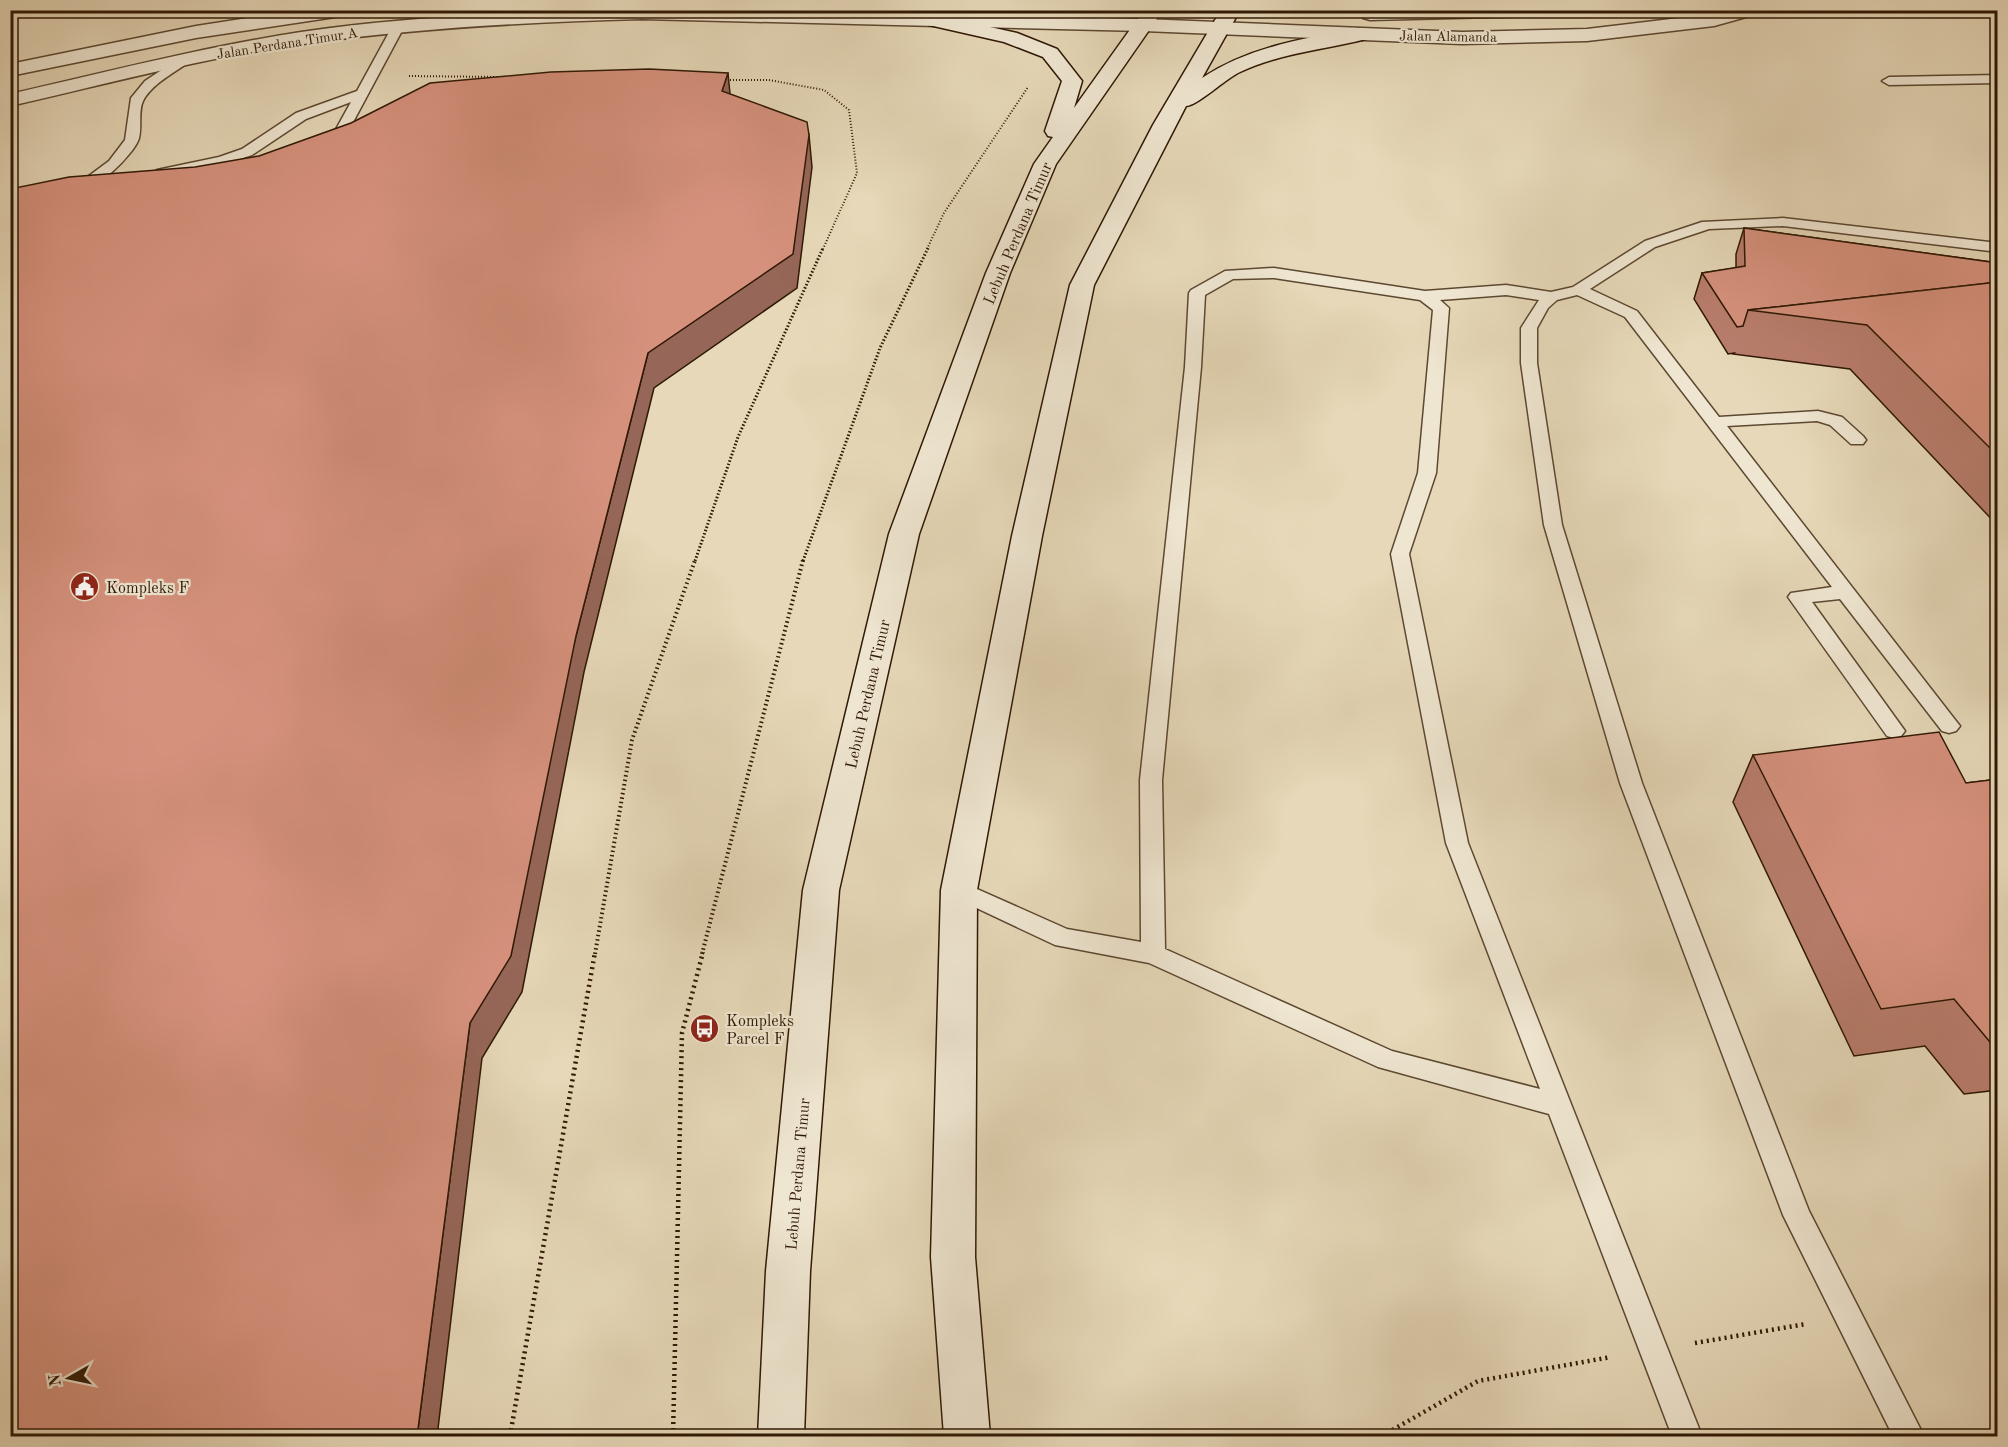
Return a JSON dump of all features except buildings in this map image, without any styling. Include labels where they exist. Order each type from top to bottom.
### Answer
[{"type":"main road","name":"Jalan Perdana Timur A","points":[[10,70],[196,33],[342,10]]},
{"type":"main road","points":[[967,1437],[953,1257],[959,890],[1027,536],[1082,285],[1164,125],[1231,10]]},
{"type":"main road","name":"Jalan Alamanda","points":[[1363,13],[1542,10]]},
{"type":"main road","name":"Jalan Alamanda","points":[[1149,18],[1220,30],[1462,38],[1587,35],[1714,20],[1750,10]]},
{"type":"main road","name":"Jalan Perdana Timur A","points":[[10,100],[181,61],[301,38],[398,27],[563,15],[642,13],[936,21],[1149,18]]},
{"type":"main road","name":"Lebuh Perdana Timur","points":[[781,1437],[788,1271],[821,890],[904,534],[998,273],[1045,164],[1149,18]]},
{"type":"main road","points":[[936,21],[1010,37],[1050,53],[1072,81],[1045,164]]},
{"type":"main road","points":[[196,33],[208,56]]},
{"type":"main road","points":[[1164,125],[1202,84],[1221,73],[1292,47],[1359,35]]},
{"type":"lane","points":[[324,163],[398,27]]},
{"type":"lane","points":[[82,189],[114,164],[132,140],[136,101],[150,84],[181,61]]},
{"type":"lane","points":[[1889,81],[1998,79]]},
{"type":"lane","points":[[152,175],[222,161],[248,152],[301,116],[360,94]]},
{"type":"lane","points":[[62,193],[117,182]]},
{"type":"lane","points":[[1153,954],[1151,780],[1192,379],[1197,293],[1230,274],[1274,273],[1425,296],[1506,290],[1551,297],[1579,290],[1650,244],[1707,225],[1783,222],[1998,249]]},
{"type":"lane","points":[[1579,290],[1631,314],[1948,726]]},
{"type":"lane","points":[[1425,296],[1441,308],[1427,473],[1400,555],[1457,843],[1687,1437]]},
{"type":"lane","points":[[1551,297],[1541,306],[1529,328],[1528,363],[1553,525],[1631,783],[1797,1215],[1909,1437]]},
{"type":"lane","points":[[1715,422],[1818,416],[1836,421],[1857,440]]},
{"type":"lane","points":[[1846,592],[1798,597],[1894,732]]},
{"type":"lane","points":[[959,890],[1063,938],[1153,954],[1387,1060],[1558,1105]]},
{"type":"path","points":[[371,76],[507,77]]},
{"type":"path","points":[[510,1437],[632,740],[738,437],[857,173],[849,110],[824,90],[769,80],[721,80]]},
{"type":"path","points":[[673,1437],[682,1033],[806,550],[880,348],[944,213],[1032,80]]},
{"type":"path","points":[[1382,1437],[1478,1381],[1848,1317]]},
{"type":"place","name":"Kompleks F","points":[[85,587]]},
{"type":"place","name":"Kompleks Parcel F","points":[[705,1029]]}]
